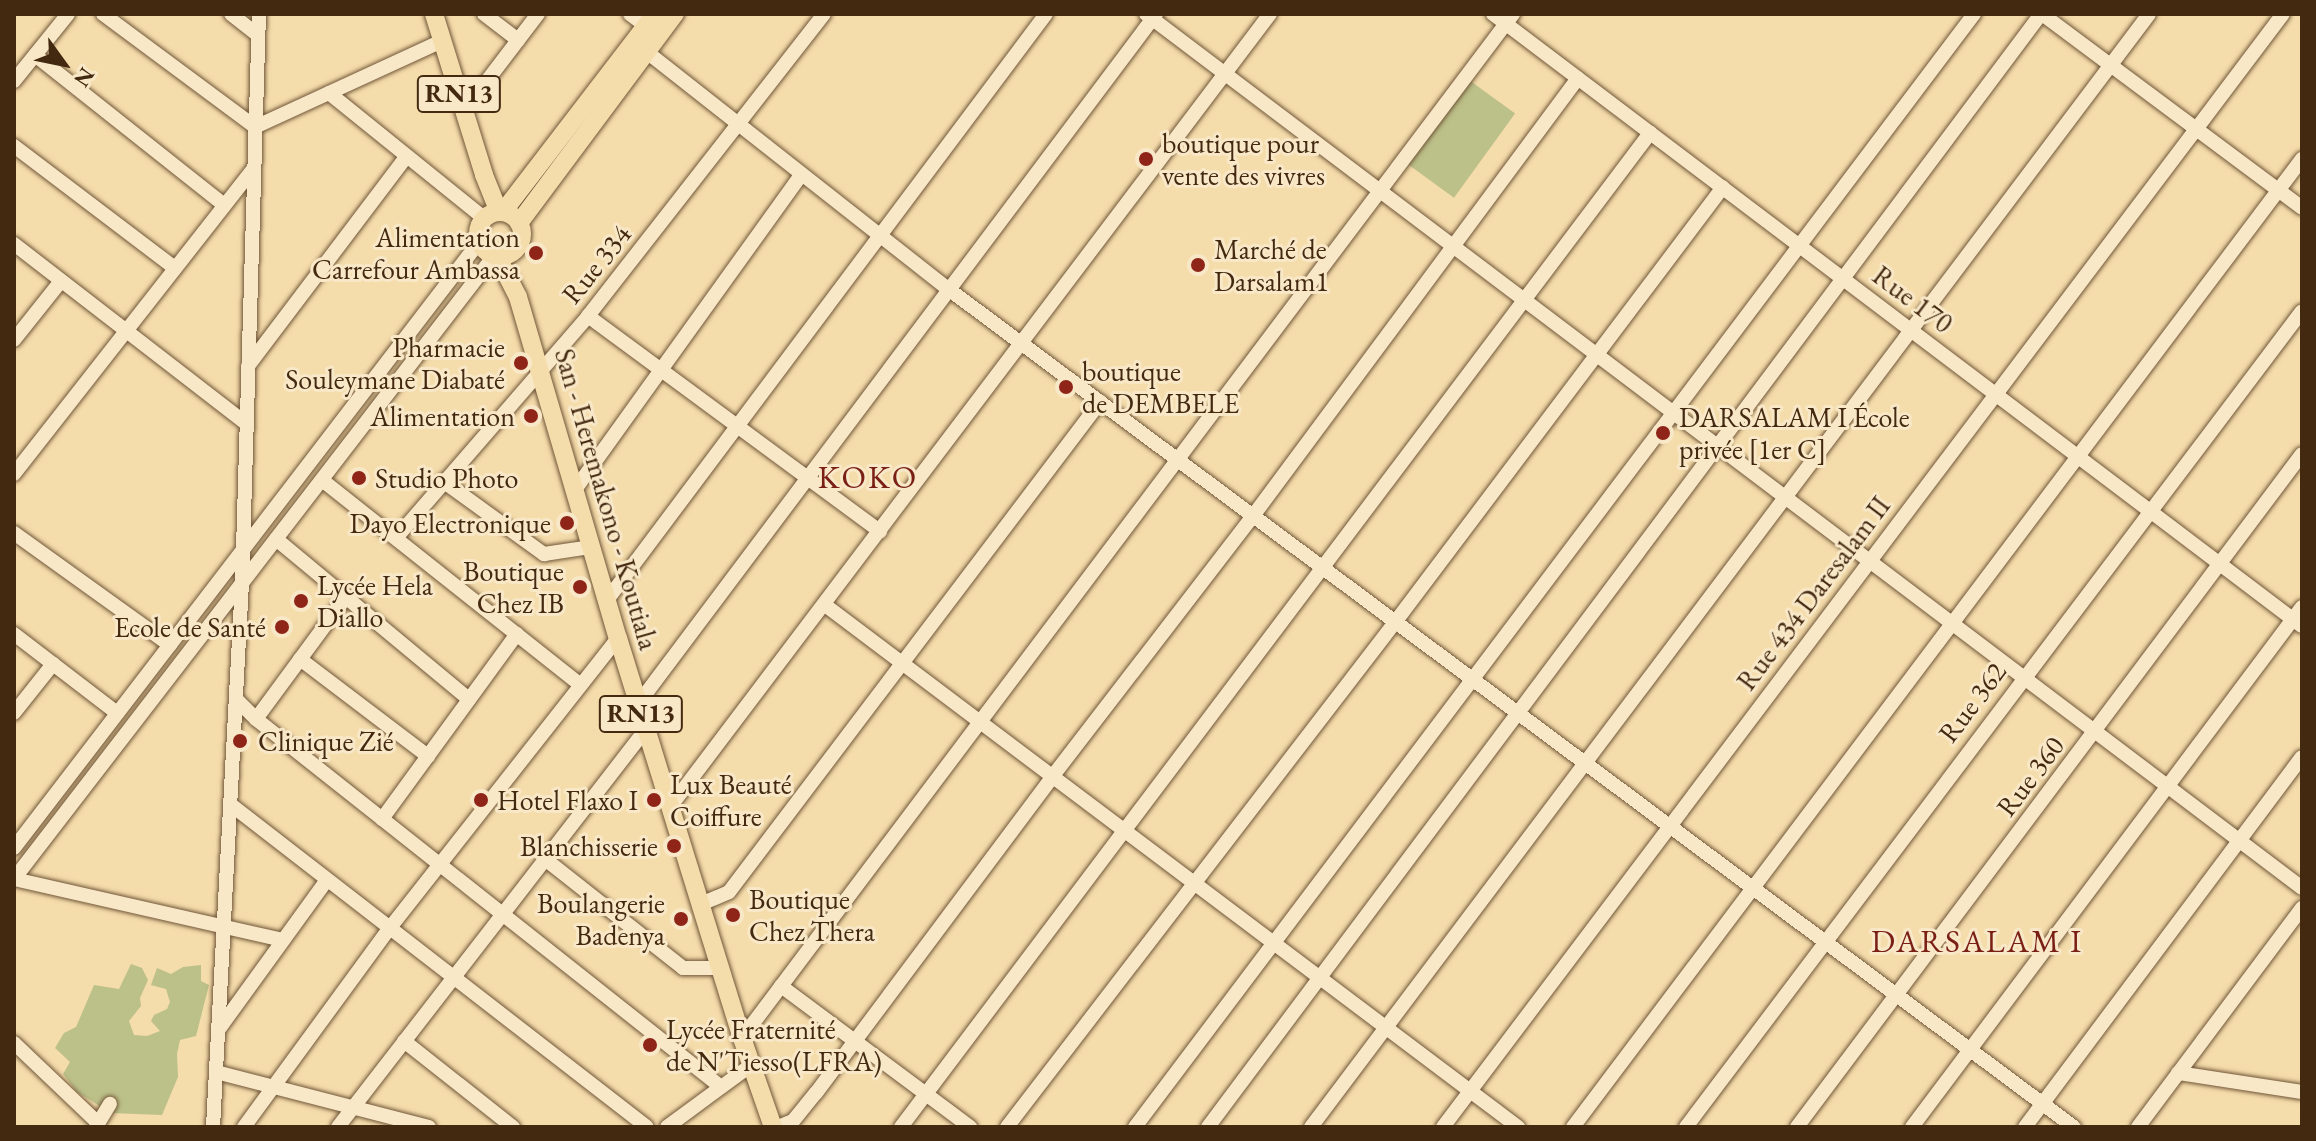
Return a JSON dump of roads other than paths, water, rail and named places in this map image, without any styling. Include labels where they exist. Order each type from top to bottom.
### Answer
[{"type":"main road","name":"RN13","points":[[434,14],[496,214]]},
{"type":"main road","points":[[650,20],[496,214],[478,229],[479,242],[502,255],[522,238],[519,223],[675,14]]},
{"type":"main road","points":[[496,214],[519,223]]},
{"type":"main road","name":"San - Heremakono - Koutiala","points":[[502,255],[540,368],[618,638],[742,1038],[776,1127]]},
{"type":"street","points":[[14,81],[68,14]]},
{"type":"street","points":[[103,14],[255,127]]},
{"type":"street","points":[[231,14],[258,35]]},
{"type":"street","points":[[213,1127],[242,583],[259,14]]},
{"type":"street","points":[[484,14],[518,40]]},
{"type":"street","points":[[464,111],[538,14]]},
{"type":"street","points":[[630,14],[650,20]]},
{"type":"street","name":"Rue 334","points":[[396,538],[588,316],[739,127],[824,14]]},
{"type":"street","points":[[607,600],[1046,14]]},
{"type":"street","points":[[670,807],[1270,14]]},
{"type":"street","name":"Rue 170","points":[[1493,14],[1509,19],[1578,78],[1799,246],[2221,565],[2299,617]]},
{"type":"street","points":[[1135,1127],[1974,14]]},
{"type":"street","points":[[1208,1127],[2042,14],[2302,208]]},
{"type":"street","points":[[1311,1127],[2149,14]]},
{"type":"street","name":"Rue 434 Daresalam II","points":[[1443,1127],[2283,14]]},
{"type":"street","points":[[638,704],[951,291],[1151,16],[2302,888]]},
{"type":"street","points":[[742,1038],[1509,19]]},
{"type":"street","points":[[255,127],[442,41]]},
{"type":"street","points":[[647,52],[951,291],[2074,1127]]},
{"type":"street","points":[[35,55],[224,205]]},
{"type":"street","points":[[776,1127],[793,1121],[855,1041],[1052,777],[1253,516],[1578,78]]},
{"type":"street","points":[[329,93],[407,156],[496,214]]},
{"type":"street","points":[[901,1127],[1650,133]]},
{"type":"street","points":[[14,146],[175,268]]},
{"type":"street","points":[[247,367],[407,156]]},
{"type":"street","points":[[1573,1127],[2302,159]]},
{"type":"street","points":[[14,474],[252,170]]},
{"type":"street","points":[[574,491],[801,175]]},
{"type":"street","points":[[1007,1127],[1396,621],[1723,187]]},
{"type":"street","points":[[14,848],[479,242]]},
{"type":"street","points":[[14,244],[246,423]]},
{"type":"street","points":[[282,940],[14,879],[322,480],[502,255]]},
{"type":"street","points":[[14,340],[61,281]]},
{"type":"street","name":"Rue 362","points":[[1686,1127],[2302,311]]},
{"type":"street","points":[[588,316],[880,531]]},
{"type":"street","points":[[701,904],[729,892],[1100,402]]},
{"type":"street","name":"Rue 360","points":[[1797,1127],[2302,454]]},
{"type":"street","points":[[322,480],[581,685]]},
{"type":"street","points":[[443,481],[544,554],[591,547]]},
{"type":"street","points":[[14,533],[170,645]]},
{"type":"street","points":[[276,539],[469,699]]},
{"type":"street","points":[[256,719],[346,597]]},
{"type":"street","points":[[825,605],[1518,1127]]},
{"type":"street","points":[[1912,1127],[2166,785],[2299,617]]},
{"type":"street","points":[[14,634],[117,713]]},
{"type":"street","points":[[382,819],[517,634]]},
{"type":"street","points":[[244,1127],[389,929],[618,638]]},
{"type":"street","points":[[300,659],[428,756]]},
{"type":"street","points":[[14,713],[53,664]]},
{"type":"street","points":[[236,699],[256,719],[721,1087]]},
{"type":"street","points":[[338,1127],[646,729]]},
{"type":"street","points":[[2025,1127],[2302,757]]},
{"type":"street","points":[[230,804],[647,1127]]},
{"type":"street","points":[[545,859],[683,968],[721,968]]},
{"type":"street","points":[[218,1030],[326,881]]},
{"type":"street","points":[[2138,1127],[2302,908]]},
{"type":"street","points":[[781,986],[970,1127]]},
{"type":"street","points":[[404,1041],[513,1127]]},
{"type":"street","points":[[14,1043],[97,1125],[110,1104]]},
{"type":"street","points":[[667,1127],[751,1065]]},
{"type":"street","points":[[216,1072],[425,1126]]},
{"type":"street","points":[[2178,1073],[2302,1092]]},
{"type":"place","name":"boutique pour vente des vivres","points":[[1146,159]]},
{"type":"place","name":"Alimentation Carrefour Ambassa","points":[[536,253]]},
{"type":"place","name":"Marché de Darsalam1","points":[[1198,265]]},
{"type":"place","name":"Pharmacie Souleymane Diabaté","points":[[521,363]]},
{"type":"place","name":"boutique de DEMBELE","points":[[1066,387]]},
{"type":"place","name":"Alimentation","points":[[531,416]]},
{"type":"place","name":"DARSALAM I École privée [1er C]","points":[[1663,433]]},
{"type":"place","name":"Studio Photo","points":[[359,478]]},
{"type":"place","name":"Dayo Electronique","points":[[567,523]]},
{"type":"place","name":"Boutique Chez IB","points":[[580,587]]},
{"type":"place","name":"Lycée Hela Diallo","points":[[301,601]]},
{"type":"place","name":"Ecole de Santé","points":[[282,627]]},
{"type":"place","name":"Clinique Zié","points":[[240,741]]},
{"type":"place","name":"Hotel Flaxo I","points":[[481,800]]},
{"type":"place","name":"Lux Beauté Coiffure","points":[[654,800]]},
{"type":"place","name":"Blanchisserie","points":[[674,846]]},
{"type":"place","name":"Boutique Chez Thera","points":[[733,915]]},
{"type":"place","name":"Boulangerie Badenya","points":[[681,919]]},
{"type":"place","name":"Lycée Fraternité de N'Tiesso(LFRA)","points":[[650,1045]]},
{"type":"district","name":"KOKO","points":[[868,477]]},
{"type":"district","name":"DARSALAM I","points":[[1977,941]]}]
